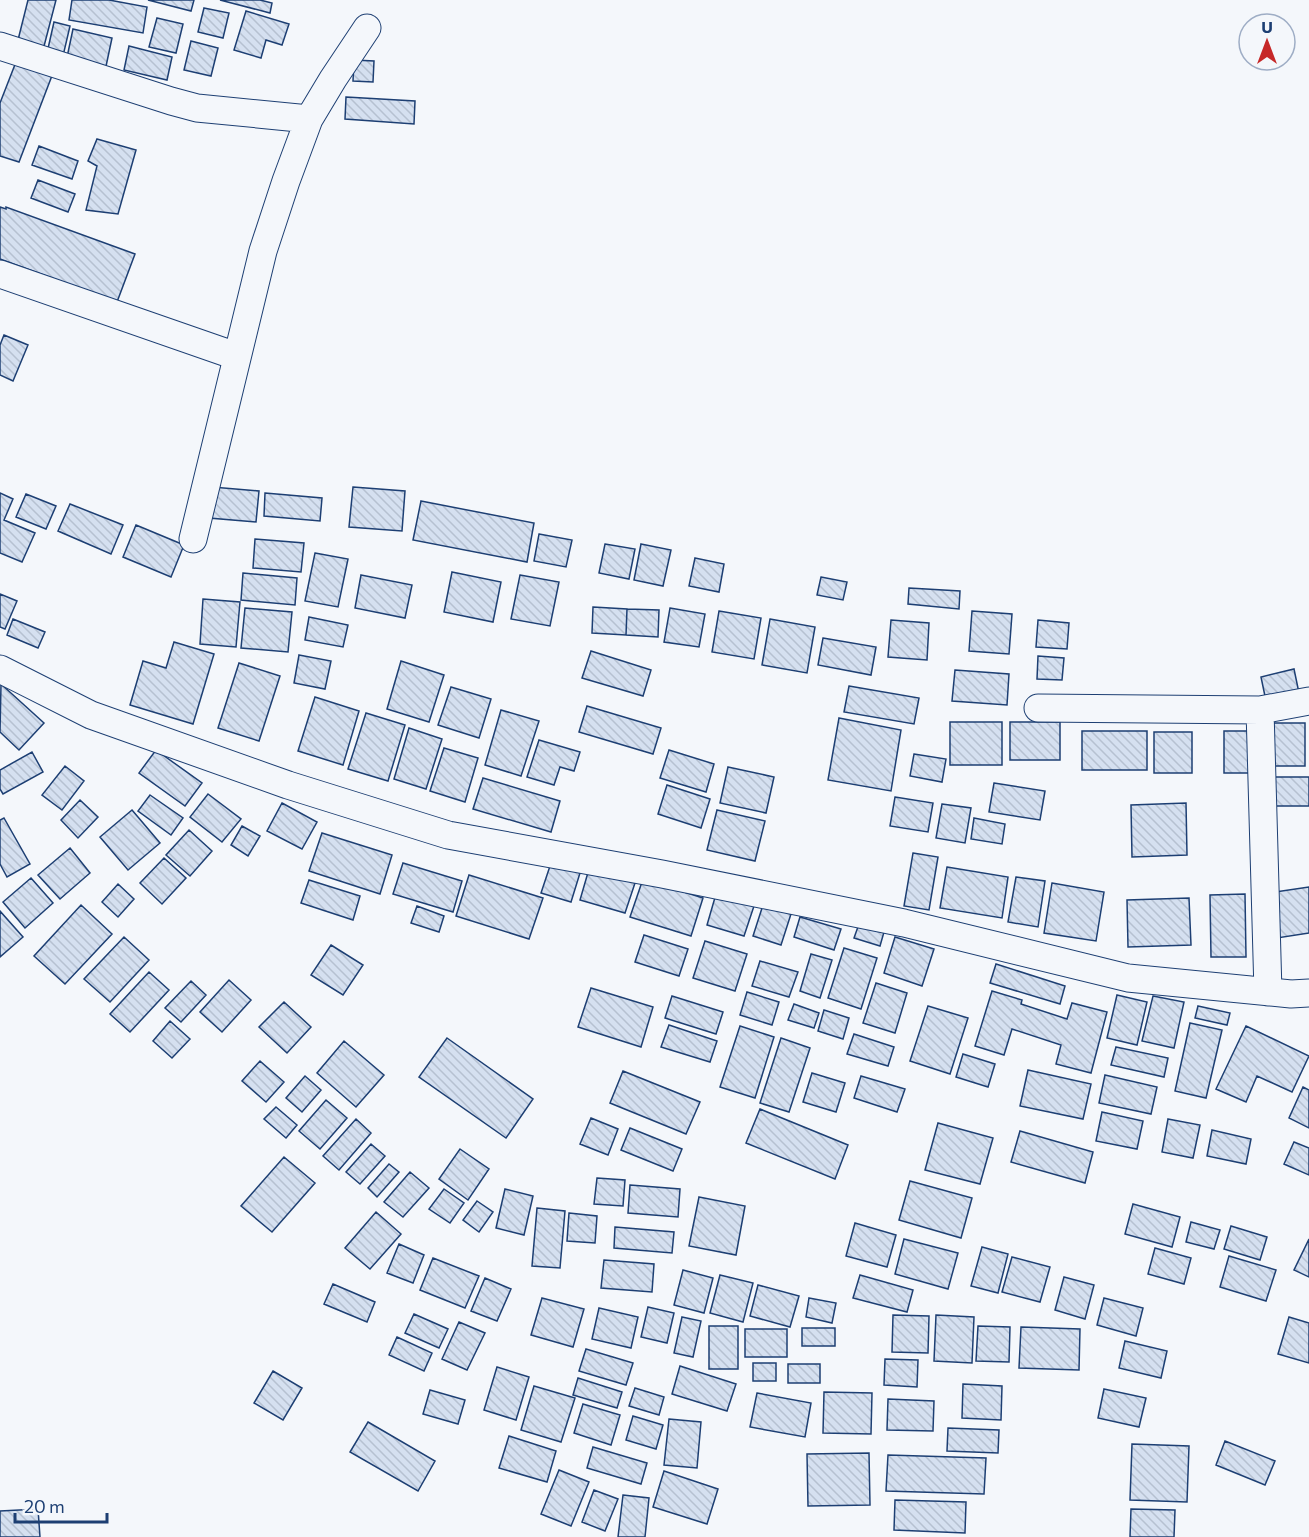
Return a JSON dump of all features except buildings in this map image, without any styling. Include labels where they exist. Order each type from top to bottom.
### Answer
[{"type":"street","points":[[193,539],[263,251],[286,181],[309,119],[367,28]]},
{"type":"street","points":[[0,46],[197,108],[309,119]]},
{"type":"street","points":[[0,274],[236,356]]},
{"type":"street","points":[[0,669],[91,715],[288,785],[448,835],[662,874],[904,923],[1128,978],[1291,994],[1309,993]]},
{"type":"street","points":[[1038,708],[1260,710],[1309,701]]},
{"type":"street","points":[[1260,710],[1268,992]]}]
